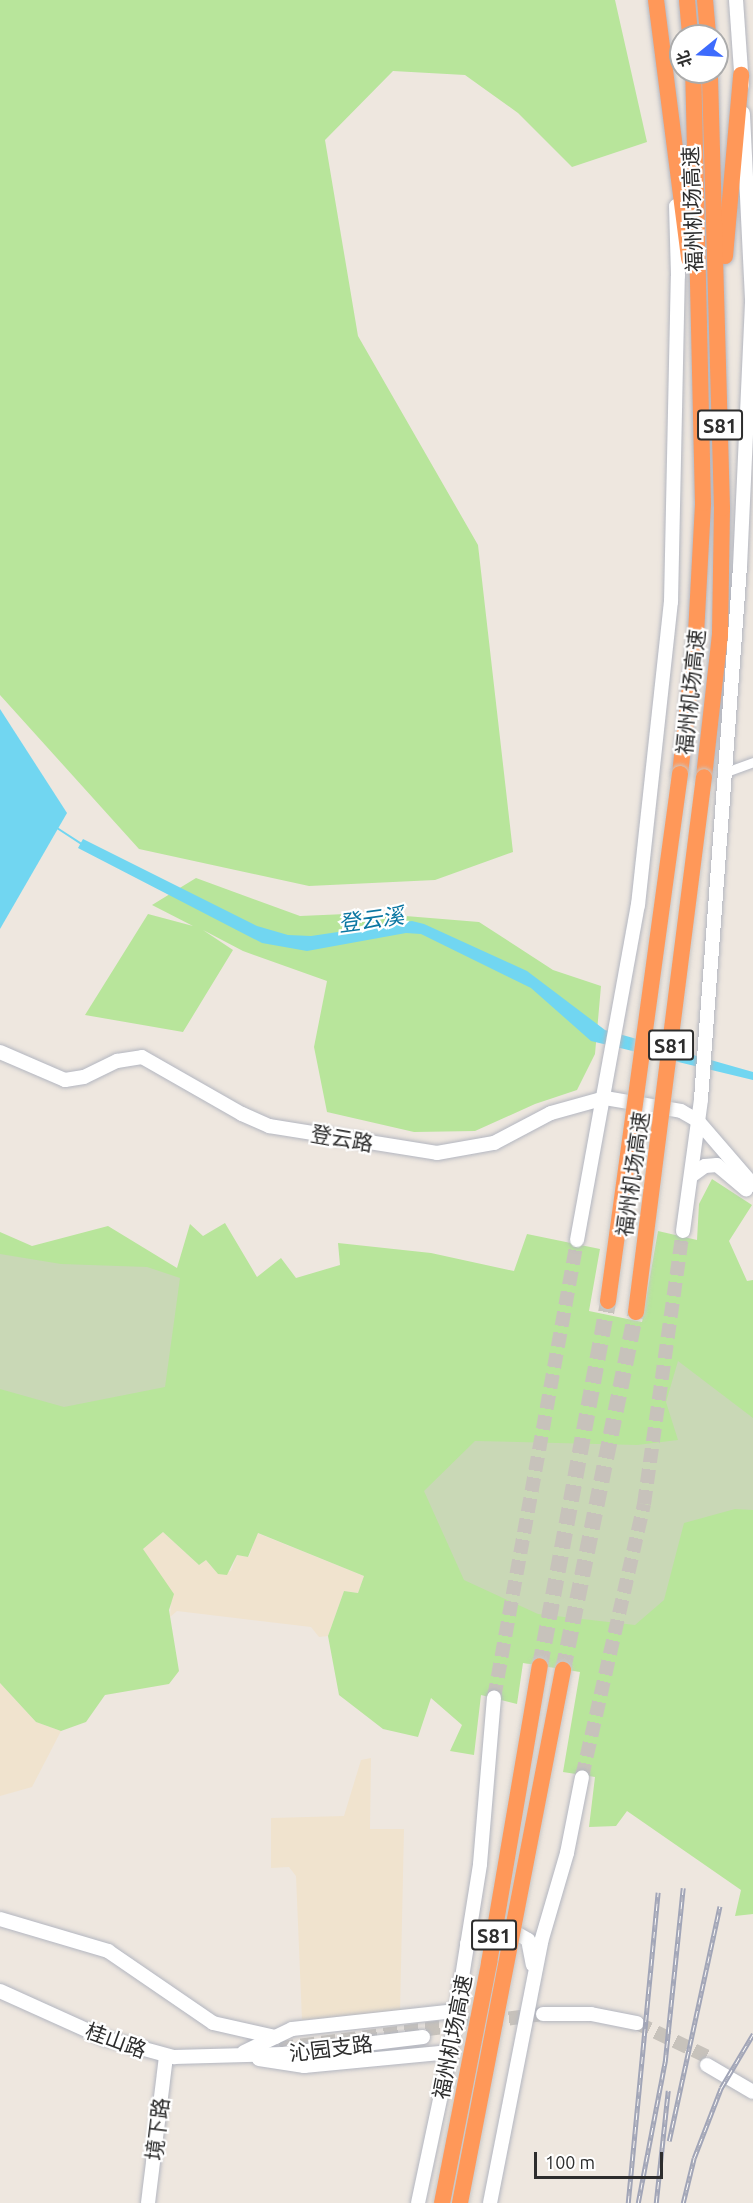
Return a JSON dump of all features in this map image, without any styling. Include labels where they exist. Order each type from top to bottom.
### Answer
[{"type":"highway","points":[[656,0],[673,112],[698,337]]},
{"type":"highway","points":[[687,0],[689,24]]},
{"type":"highway","points":[[705,0],[707,24]]},
{"type":"highway","points":[[718,335],[741,75]]},
{"type":"highway","name":"福州机场高速","points":[[608,1301],[680,774],[696,634],[703,503],[693,84]]},
{"type":"highway","name":"福州机场高速","points":[[636,1312],[720,635],[718,335],[710,84]]},
{"type":"highway","name":"福州机场高速","points":[[442,2203],[489,1964],[540,1666]]},
{"type":"highway","name":"福州机场高速","points":[[460,2203],[563,1670]]},
{"type":"main road","points":[[577,1240],[638,905],[671,602],[678,276],[673,112],[664,0]]},
{"type":"main road","points":[[683,1231],[701,1099],[724,804],[752,299],[736,0]]},
{"type":"main road","name":"登云路","points":[[0,1052],[65,1080],[84,1077],[117,1061],[142,1058],[242,1114],[269,1126],[437,1153],[494,1143],[551,1113],[604,1098],[681,1111],[698,1121],[753,1185]]},
{"type":"main road","name":"登云路","points":[[698,1121],[753,1192]]},
{"type":"main road","points":[[691,1176],[705,1166],[717,1165],[753,1192]]},
{"type":"main road","points":[[418,2203],[450,2052],[480,1864],[494,1698]]},
{"type":"main road","points":[[494,2203],[533,1982],[582,1778]]},
{"type":"main road","points":[[0,1919],[108,1952],[213,2023],[275,2037]]},
{"type":"main road","points":[[467,1944],[489,1930],[520,1934],[532,1950],[533,1982]]},
{"type":"main road","name":"桂山路","points":[[0,1991],[104,2038],[166,2056],[239,2055]]},
{"type":"main road","points":[[239,2055],[292,2029],[456,2011]]},
{"type":"main road","points":[[544,2018],[636,2027]]},
{"type":"main road","name":"沁园支路","points":[[239,2055],[283,2054],[423,2037]]},
{"type":"main road","points":[[239,2055],[288,2066],[450,2052]]},
{"type":"main road","name":"境下路","points":[[148,2203],[166,2056]]},
{"type":"main road","points":[[753,2083],[708,2061],[753,2092]]},
{"type":"main road","points":[[490,2203],[500,2164]]},
{"type":"street","points":[[726,772],[753,762]]},
{"type":"shaded area","points":[[163,1532],[199,1565],[206,1560],[218,1574],[231,1571],[237,1555],[249,1557],[257,1533],[364,1576],[358,1593],[344,1591],[328,1636],[319,1637],[311,1627],[177,1611],[170,1617],[171,1599],[143,1549]]},
{"type":"shaded area","points":[[0,1683],[36,1722],[61,1731],[32,1787],[0,1796]]},
{"type":"shaded area","points":[[371,1758],[370,1829],[404,1829],[400,2012],[302,2020],[296,1876],[289,1867],[271,1868],[271,1818],[344,1816],[361,1760]]},
{"type":"green space","points":[[0,0],[615,0],[647,142],[572,167],[518,113],[465,75],[393,71],[325,140],[358,336],[478,545],[513,852],[435,880],[309,886],[139,849],[0,695]]},
{"type":"green space","points":[[196,878],[300,916],[369,913],[479,922],[553,970],[601,986],[595,1054],[577,1090],[535,1104],[475,1131],[414,1132],[327,1112],[314,1047],[327,981],[243,951],[203,930],[233,950],[183,1032],[85,1015],[148,914],[193,926],[152,905]]},
{"type":"green space","points":[[712,1179],[752,1205],[729,1241],[747,1281],[753,1280],[753,1914],[735,1916],[741,1890],[627,1811],[616,1826],[589,1827],[595,1777],[563,1772],[580,1672],[523,1663],[517,1704],[481,1695],[474,1755],[450,1751],[462,1725],[431,1698],[418,1737],[383,1729],[339,1695],[328,1636],[344,1591],[358,1593],[364,1576],[258,1533],[248,1557],[237,1555],[227,1575],[218,1574],[206,1560],[199,1565],[163,1532],[143,1549],[174,1594],[169,1610],[179,1671],[169,1684],[105,1695],[86,1722],[61,1731],[36,1722],[0,1683],[0,1232],[32,1246],[108,1226],[177,1268],[190,1224],[203,1236],[225,1223],[257,1277],[281,1258],[296,1278],[340,1265],[338,1243],[431,1253],[514,1271],[527,1234],[600,1249],[589,1311],[642,1322],[658,1231],[697,1240],[699,1204]]},
{"type":"green space","points":[[0,1254],[61,1264],[147,1267],[180,1278],[165,1387],[64,1407],[0,1389]]},
{"type":"green space","points":[[678,1361],[753,1418],[753,1510],[735,1509],[684,1523],[664,1600],[635,1625],[538,1614],[464,1580],[424,1491],[475,1441],[637,1445],[678,1440],[666,1402]]},
{"type":"water","points":[[0,709],[67,813],[0,929]]},
{"type":"water","points":[[83,839],[257,926],[288,935],[311,936],[412,921],[424,924],[527,971],[605,1030],[753,1072],[753,1080],[591,1041],[531,988],[421,934],[406,933],[307,951],[262,943],[78,848]]},
{"type":"waterway","name":"登云溪","points":[[57,828],[82,844]]},
{"type":"tunnel","points":[[582,1777],[644,1504],[683,1231]]},
{"type":"tunnel","points":[[494,1698],[577,1240]]},
{"type":"tunnel","points":[[540,1666],[608,1301]]},
{"type":"tunnel","points":[[563,1670],[636,1312]]},
{"type":"tunnel","points":[[259,2051],[543,2014]]},
{"type":"tunnel","points":[[637,2023],[710,2058]]},
{"type":"railway","points":[[638,2203],[665,2062],[683,1888]]},
{"type":"railway","points":[[628,2203],[658,1892]]},
{"type":"railway","points":[[669,2141],[720,1906]]},
{"type":"railway","points":[[683,2203],[694,2158],[721,2088],[753,2034]]},
{"type":"railway","points":[[656,2203],[668,2091]]}]
